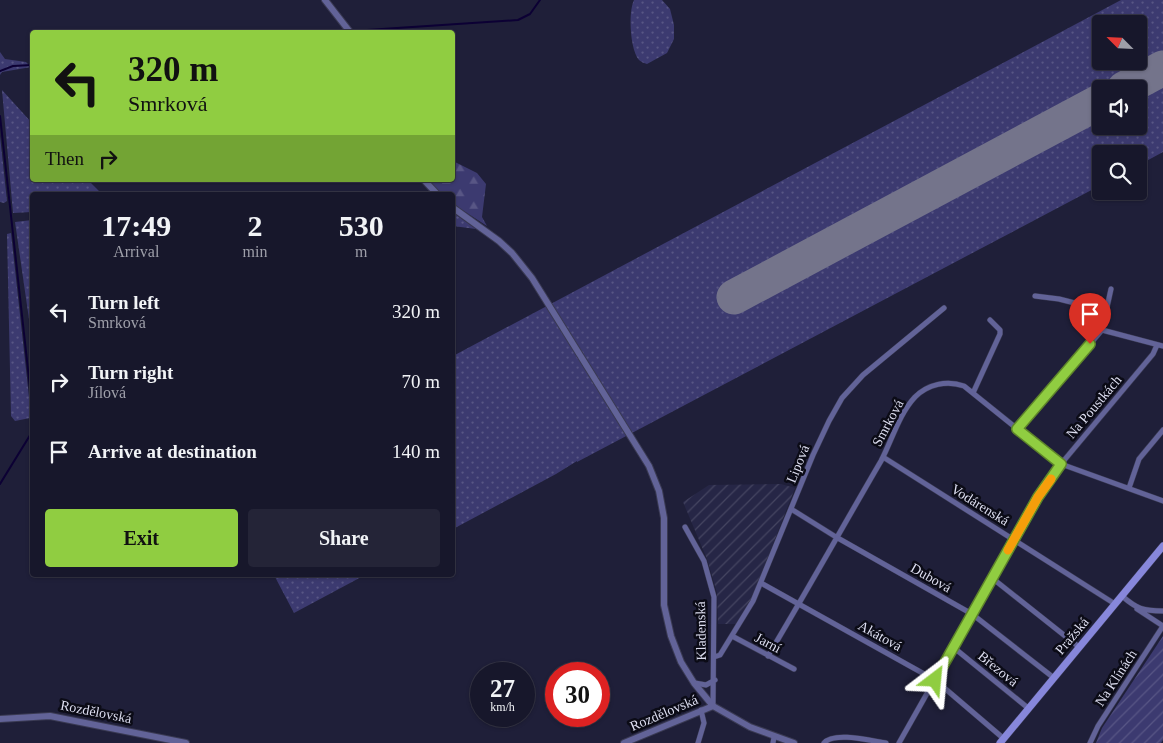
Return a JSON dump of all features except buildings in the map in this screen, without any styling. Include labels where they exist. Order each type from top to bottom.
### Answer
[{"type":"main road","name":"Pražská","points":[[1002,741],[1163,546]]},
{"type":"street","points":[[326,0],[348,30]]},
{"type":"street","points":[[426,182],[435,192]]},
{"type":"street","points":[[455,209],[476,223],[512,253],[532,278],[649,466],[659,491],[664,518],[666,613],[671,636],[681,662],[694,683],[714,706],[774,740],[794,743]]},
{"type":"street","points":[[1017,429],[1102,330],[1111,288]]},
{"type":"street","points":[[1035,296],[1059,299],[1106,311]]},
{"type":"street","name":"Lipová","points":[[714,657],[720,656],[753,601],[829,421],[842,398],[863,376],[944,308]]},
{"type":"street","points":[[973,392],[1000,334],[1000,330],[990,320]]},
{"type":"street","points":[[1102,330],[1160,346]]},
{"type":"street","name":"Na Poustkách","points":[[899,743],[1038,497],[1061,464],[1160,346]]},
{"type":"street","name":"Smrková","points":[[768,656],[883,457],[907,408],[927,388],[939,384],[955,383],[964,386],[1061,464],[1163,501]]},
{"type":"street","points":[[1129,488],[1139,459],[1163,430]]},
{"type":"street","name":"Vodárenská","points":[[883,457],[1115,604]]},
{"type":"street","name":"Dubová","points":[[791,509],[836,537],[972,614],[1054,678]]},
{"type":"street","name":"Kladenská","points":[[685,527],[704,562],[714,597],[714,706]]},
{"type":"street","points":[[992,578],[1079,647]]},
{"type":"street","name":"Akátová","points":[[761,583],[935,680],[1002,741]]},
{"type":"street","points":[[1122,596],[1163,626]]},
{"type":"street","points":[[1135,607],[1150,611],[1163,611]]},
{"type":"street","name":"Na Klínách","points":[[1090,743],[1098,726],[1163,626]]},
{"type":"street","name":"Jarní","points":[[732,636],[794,669]]},
{"type":"street","name":"Březová","points":[[953,647],[1028,708]]},
{"type":"street","name":"Kladenská","points":[[694,683],[706,685],[715,680]]},
{"type":"street","name":"Rozdělovská","points":[[624,743],[714,706]]},
{"type":"street","points":[[698,743],[704,723],[701,710]]},
{"type":"street","name":"Rozdělovská","points":[[0,719],[50,716],[186,743]]},
{"type":"street","points":[[824,743],[826,740],[844,736],[886,743]]},
{"type":"shaded area","points":[[781,484],[795,488],[750,603],[737,624],[718,624],[717,593],[707,559],[683,502],[709,485]]},
{"type":"green space","points":[[634,0],[662,0],[670,9],[674,25],[674,39],[667,53],[647,64],[639,60],[632,40],[631,13]]},
{"type":"green space","points":[[1121,0],[1163,0],[1163,152],[1147,161],[1147,145],[1092,145],[1092,190],[577,461],[455,528],[455,355],[1092,15],[1092,70],[1148,70],[1148,15],[1093,15]]},
{"type":"green space","points":[[0,52],[5,59],[26,62],[30,66],[2,72],[0,75]]},
{"type":"green space","points":[[2,90],[30,121],[30,182],[90,182],[100,192],[30,192],[30,212],[13,213]]},
{"type":"green space","points":[[0,136],[7,201],[4,203],[0,202]]},
{"type":"green space","points":[[455,162],[477,173],[486,184],[482,217],[487,226],[455,205],[455,192],[439,192],[431,182],[455,182]]},
{"type":"green space","points":[[455,214],[476,229],[455,226]]},
{"type":"green space","points":[[30,220],[30,326],[15,222]]},
{"type":"green space","points":[[11,233],[30,406],[30,418],[15,421],[11,416],[7,234]]},
{"type":"green space","points":[[275,577],[361,577],[294,613]]},
{"type":"green space","points":[[1163,636],[1163,740],[1161,743],[1096,743],[1102,728]]},
{"type":"waterway","points":[[367,30],[518,20],[530,14],[540,0]]},
{"type":"waterway","points":[[0,71],[13,66],[30,65]]},
{"type":"waterway","points":[[0,116],[30,388]]},
{"type":"waterway","points":[[0,484],[30,435]]},
{"type":"runway","points":[[1141,80],[1163,68]]},
{"type":"runway","points":[[734,297],[1092,106]]},
{"type":"slow traffic","points":[[1008,550],[1038,497],[1051,479]]},
{"type":"route","points":[[935,680],[1038,497],[1061,464],[1017,429],[1090,344]]}]
